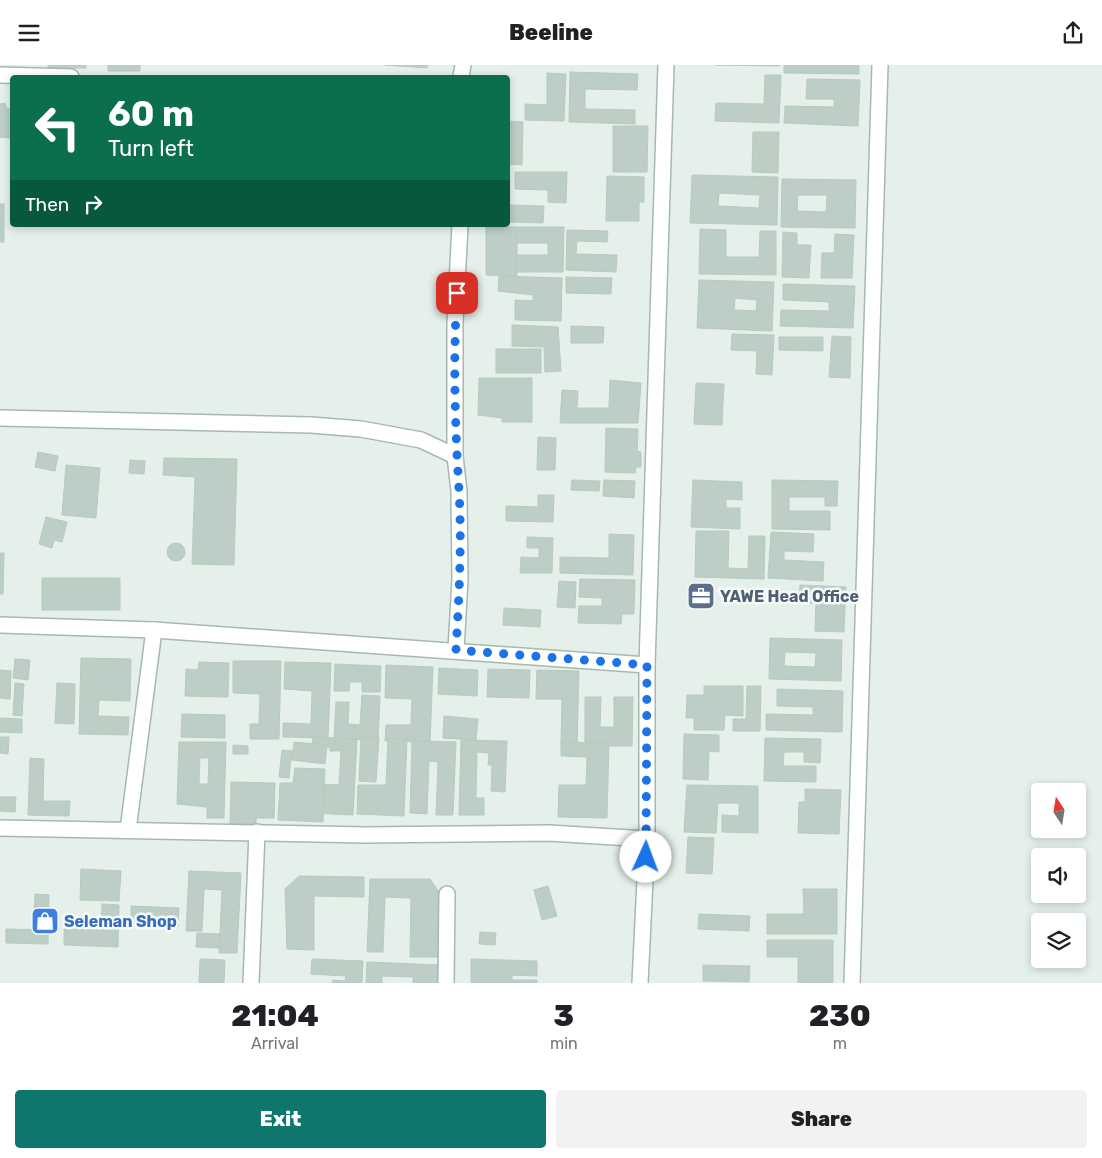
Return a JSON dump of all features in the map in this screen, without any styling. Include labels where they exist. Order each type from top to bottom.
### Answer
[{"type":"street","points":[[640,983],[646,839],[647,665],[666,65]]},
{"type":"street","points":[[852,983],[880,65]]},
{"type":"street","points":[[456,650],[460,579],[459,491],[455,456],[455,323],[460,227]]},
{"type":"street","points":[[0,418],[65,417],[328,426],[361,429],[422,440],[455,456]]},
{"type":"street","points":[[0,625],[154,630],[647,665]]},
{"type":"street","points":[[128,829],[154,630]]},
{"type":"street","points":[[0,828],[365,835],[549,833],[646,839]]},
{"type":"street","points":[[251,983],[257,832]]},
{"type":"street","points":[[446,983],[447,895]]},
{"type":"building","points":[[48,65],[86,65],[86,68],[48,68]]},
{"type":"building","points":[[108,65],[140,65],[140,71],[108,71]]},
{"type":"building","points":[[385,65],[428,65],[427,68]]},
{"type":"building","points":[[715,65],[779,65],[779,66]]},
{"type":"building","points":[[784,65],[859,65],[859,74],[784,73]]},
{"type":"building","points":[[570,72],[638,74],[637,90],[585,89],[585,109],[635,110],[635,124],[569,122]]},
{"type":"building","points":[[547,73],[566,74],[564,121],[525,120],[525,104],[547,105]]},
{"type":"building","points":[[765,75],[781,75],[779,123],[715,121],[716,103],[764,104]]},
{"type":"building","points":[[807,79],[860,80],[858,126],[784,123],[785,106],[834,107],[834,99],[806,99]]},
{"type":"building","points":[[5,103],[7,109],[10,109],[10,138],[0,137],[0,104]]},
{"type":"building","points":[[510,121],[523,122],[522,165],[510,164]]},
{"type":"building","points":[[613,126],[648,126],[647,172],[613,172]]},
{"type":"building","points":[[753,132],[779,132],[778,173],[752,172]]},
{"type":"building","points":[[515,172],[567,172],[566,203],[548,202],[548,190],[515,189]]},
{"type":"building","points":[[692,175],[778,177],[777,225],[690,223]],"holes":[[[719,193],[760,195],[759,208],[718,206]]]},
{"type":"building","points":[[607,176],[644,177],[644,202],[639,202],[639,221],[606,221]]},
{"type":"building","points":[[782,179],[856,180],[855,228],[781,227]],"holes":[[[798,195],[827,195],[826,212],[797,211]]]},
{"type":"building","points":[[0,204],[4,204],[4,242],[0,242]]},
{"type":"building","points":[[510,205],[544,206],[543,223],[510,222]]},
{"type":"building","points":[[486,227],[517,227],[517,276],[486,275]]},
{"type":"building","points":[[517,227],[564,227],[563,272],[517,272],[517,255],[548,255],[548,243],[517,243]]},
{"type":"building","points":[[700,229],[726,230],[726,257],[759,257],[760,231],[776,231],[776,275],[699,274]]},
{"type":"building","points":[[567,230],[608,231],[607,242],[577,241],[576,254],[617,255],[616,272],[566,270]]},
{"type":"building","points":[[783,232],[797,233],[797,245],[811,245],[809,278],[782,277]]},
{"type":"building","points":[[835,234],[854,235],[852,278],[821,278],[822,253],[834,253]]},
{"type":"building","points":[[499,276],[562,278],[561,321],[515,320],[515,300],[533,301],[533,295],[498,291]]},
{"type":"building","points":[[566,277],[612,278],[611,294],[566,293]]},
{"type":"building","points":[[699,280],[774,282],[772,331],[697,328]],"holes":[[[735,298],[757,300],[756,311],[734,310]]]},
{"type":"building","points":[[783,284],[855,286],[853,328],[780,326],[781,310],[829,311],[829,302],[783,300]]},
{"type":"building","points":[[512,325],[558,327],[561,371],[545,372],[544,347],[512,346]]},
{"type":"building","points":[[571,326],[604,327],[603,343],[571,343]]},
{"type":"building","points":[[732,334],[774,335],[772,375],[756,374],[757,351],[731,350]]},
{"type":"building","points":[[832,336],[851,337],[850,378],[829,377]]},
{"type":"building","points":[[779,337],[823,337],[823,351],[779,350]]},
{"type":"building","points":[[496,349],[541,349],[541,373],[496,373]]},
{"type":"building","points":[[479,378],[532,378],[532,422],[502,422],[502,418],[478,415]]},
{"type":"building","points":[[610,380],[641,383],[638,423],[560,423],[562,390],[578,391],[577,408],[609,408]]},
{"type":"building","points":[[696,383],[724,384],[722,425],[694,424]]},
{"type":"building","points":[[606,428],[638,429],[637,451],[641,452],[641,467],[636,467],[635,473],[605,472]]},
{"type":"building","points":[[538,437],[556,438],[555,470],[537,470]]},
{"type":"building","points":[[38,452],[58,456],[55,471],[35,467]]},
{"type":"building","points":[[164,458],[237,459],[234,565],[192,564],[195,477],[163,475]]},
{"type":"building","points":[[130,460],[145,461],[144,474],[129,473]]},
{"type":"building","points":[[66,465],[100,468],[96,518],[62,515]]},
{"type":"building","points":[[572,480],[600,481],[599,491],[571,490]]},
{"type":"building","points":[[604,480],[635,481],[634,498],[603,496]]},
{"type":"building","points":[[693,480],[742,482],[742,500],[726,499],[726,508],[740,508],[740,529],[691,527]]},
{"type":"building","points":[[772,480],[838,481],[837,506],[825,506],[825,497],[789,497],[789,511],[830,511],[830,530],[772,529]]},
{"type":"building","points":[[538,495],[554,495],[553,522],[506,521],[506,506],[538,507]]},
{"type":"building","points":[[46,517],[67,522],[62,542],[54,540],[52,548],[39,544]]},
{"type":"building","points":[[696,531],[729,531],[728,568],[748,569],[749,536],[765,536],[764,579],[695,577]]},
{"type":"building","points":[[771,532],[814,534],[813,552],[784,551],[784,560],[824,562],[823,581],[768,578]]},
{"type":"building","points":[[609,534],[634,535],[633,575],[560,573],[560,557],[609,558]]},
{"type":"building","points":[[527,537],[553,538],[552,573],[520,573],[521,557],[539,558],[539,548],[527,548]]},
{"type":"building","points":[[176,543],[182,546],[185,552],[182,558],[176,561],[170,558],[167,552],[170,546]]},
{"type":"building","points":[[0,553],[4,553],[3,594],[0,594]]},
{"type":"building","points":[[42,578],[120,578],[120,610],[42,610]]},
{"type":"building","points":[[580,579],[635,580],[634,614],[622,614],[621,624],[578,623],[579,606],[602,606],[602,598],[579,597]]},
{"type":"building","points":[[559,581],[576,582],[575,608],[557,607]]},
{"type":"building","points":[[800,585],[846,587],[844,632],[815,631],[816,603],[799,603]]},
{"type":"building","points":[[504,608],[541,610],[540,627],[503,625]]},
{"type":"building","points":[[770,638],[842,640],[841,681],[769,679]],"holes":[[[785,652],[816,653],[815,667],[784,666]]]},
{"type":"building","points":[[81,658],[131,659],[130,701],[99,700],[98,716],[129,717],[128,735],[79,734]]},
{"type":"building","points":[[15,659],[30,660],[28,680],[13,678]]},
{"type":"building","points":[[233,661],[281,661],[279,739],[250,739],[250,724],[259,724],[260,694],[233,693]]},
{"type":"building","points":[[199,662],[229,663],[228,697],[185,696],[186,669],[198,670]]},
{"type":"building","points":[[285,662],[331,663],[328,738],[283,737],[283,723],[311,724],[312,691],[284,689]]},
{"type":"building","points":[[335,664],[381,666],[380,692],[362,692],[362,682],[350,682],[349,691],[334,691]]},
{"type":"building","points":[[386,665],[433,667],[430,742],[385,741],[386,725],[411,725],[412,699],[385,698]]},
{"type":"building","points":[[439,668],[478,670],[477,696],[438,694]]},
{"type":"building","points":[[488,669],[530,670],[529,698],[487,697]]},
{"type":"building","points":[[0,670],[11,671],[10,699],[0,698]]},
{"type":"building","points":[[537,670],[579,671],[577,745],[561,745],[562,699],[536,699]]},
{"type":"building","points":[[15,683],[24,684],[22,716],[13,715]]},
{"type":"building","points":[[57,683],[75,684],[74,724],[55,723]]},
{"type":"building","points":[[704,686],[743,686],[743,716],[725,715],[724,730],[694,730],[694,718],[686,718],[687,695],[704,695]]},
{"type":"building","points":[[747,686],[761,686],[760,731],[733,731],[733,719],[746,719]]},
{"type":"building","points":[[777,689],[843,691],[842,732],[766,730],[766,714],[813,715],[813,707],[777,706]]},
{"type":"building","points":[[362,695],[380,696],[378,740],[334,739],[336,702],[349,702],[348,724],[360,725]]},
{"type":"building","points":[[585,697],[601,697],[600,727],[614,727],[614,697],[633,697],[632,746],[585,746]]},
{"type":"building","points":[[182,714],[225,715],[225,738],[181,737]]},
{"type":"building","points":[[444,716],[478,719],[476,740],[443,738]]},
{"type":"building","points":[[0,718],[22,719],[22,733],[0,732]]},
{"type":"building","points":[[684,734],[719,735],[719,752],[709,751],[708,780],[683,779]]},
{"type":"building","points":[[0,737],[9,737],[8,754],[0,753]]},
{"type":"building","points":[[313,737],[357,739],[353,815],[309,813],[311,784],[339,785],[341,751],[330,751],[330,747],[312,746]]},
{"type":"building","points":[[361,737],[379,738],[376,782],[359,781]]},
{"type":"building","points":[[388,738],[407,739],[404,816],[357,814],[358,785],[386,785]]},
{"type":"building","points":[[765,738],[821,739],[820,763],[804,762],[804,752],[784,752],[783,766],[816,766],[816,782],[764,781]]},
{"type":"building","points":[[461,740],[507,741],[505,792],[491,791],[492,765],[488,765],[489,753],[477,752],[476,798],[484,798],[484,815],[459,815]]},
{"type":"building","points":[[412,741],[456,742],[453,815],[436,815],[438,762],[429,761],[427,814],[410,813]]},
{"type":"building","points":[[179,742],[226,742],[224,818],[207,818],[207,807],[177,804]],"holes":[[[200,758],[209,758],[208,784],[199,784]]]},
{"type":"building","points":[[294,742],[327,745],[325,764],[292,760]]},
{"type":"building","points":[[561,742],[609,743],[607,818],[558,817],[559,785],[586,785],[587,757],[561,756]]},
{"type":"building","points":[[233,745],[248,746],[248,754],[233,754]]},
{"type":"building","points":[[282,750],[292,751],[289,778],[279,777]]},
{"type":"building","points":[[30,758],[44,759],[43,801],[70,801],[69,816],[28,815]]},
{"type":"building","points":[[295,768],[325,769],[323,822],[278,820],[280,783],[293,783]]},
{"type":"building","points":[[231,782],[275,783],[274,818],[256,818],[256,824],[230,824]]},
{"type":"building","points":[[687,785],[758,786],[758,833],[722,832],[722,815],[739,816],[739,803],[718,803],[716,833],[684,832]]},
{"type":"building","points":[[805,789],[841,790],[839,834],[798,833],[799,802],[805,802]]},
{"type":"building","points":[[0,797],[16,797],[15,812],[0,811]]},
{"type":"building","points":[[688,837],[714,838],[712,874],[686,873]]},
{"type":"building","points":[[81,869],[121,871],[119,901],[80,900]]},
{"type":"building","points":[[189,871],[241,873],[237,953],[219,953],[222,890],[204,889],[202,931],[186,931]]},
{"type":"building","points":[[299,876],[364,877],[364,897],[314,896],[314,950],[287,949],[285,889]]},
{"type":"building","points":[[370,879],[430,879],[444,899],[441,957],[410,957],[411,898],[385,897],[383,952],[367,952]]},
{"type":"building","points":[[548,886],[557,916],[542,920],[534,890]]},
{"type":"building","points":[[803,889],[837,889],[837,934],[767,934],[767,914],[804,914]]},
{"type":"building","points":[[35,894],[49,895],[48,944],[6,943],[6,929],[41,930],[41,920],[34,920]]},
{"type":"building","points":[[102,904],[119,905],[118,947],[64,945],[64,929],[101,930]]},
{"type":"building","points":[[131,906],[179,908],[178,927],[131,925]]},
{"type":"building","points":[[699,914],[750,916],[749,931],[698,929]]},
{"type":"building","points":[[480,932],[496,933],[495,945],[479,944]]},
{"type":"building","points":[[197,933],[220,934],[219,948],[196,947]]},
{"type":"building","points":[[767,940],[833,940],[833,983],[798,983],[798,957],[767,957]]},
{"type":"building","points":[[200,959],[225,960],[224,983],[199,983]]},
{"type":"building","points":[[312,959],[363,961],[362,983],[332,983],[333,980],[345,981],[346,976],[311,974]]},
{"type":"building","points":[[471,959],[537,961],[537,976],[512,975],[512,980],[537,980],[537,983],[471,983]]},
{"type":"building","points":[[367,962],[439,965],[438,983],[413,983],[413,977],[382,976],[382,983],[366,983]]},
{"type":"building","points":[[703,965],[750,966],[749,982],[703,981]]},
{"type":"place","name":"YAWE Head Office","points":[[701,596]]},
{"type":"place","name":"Seleman Shop","points":[[45,921]]},
{"type":"route","points":[[457,293],[455,323],[455,456],[459,491],[460,579],[456,650],[647,665],[646,857]]}]
